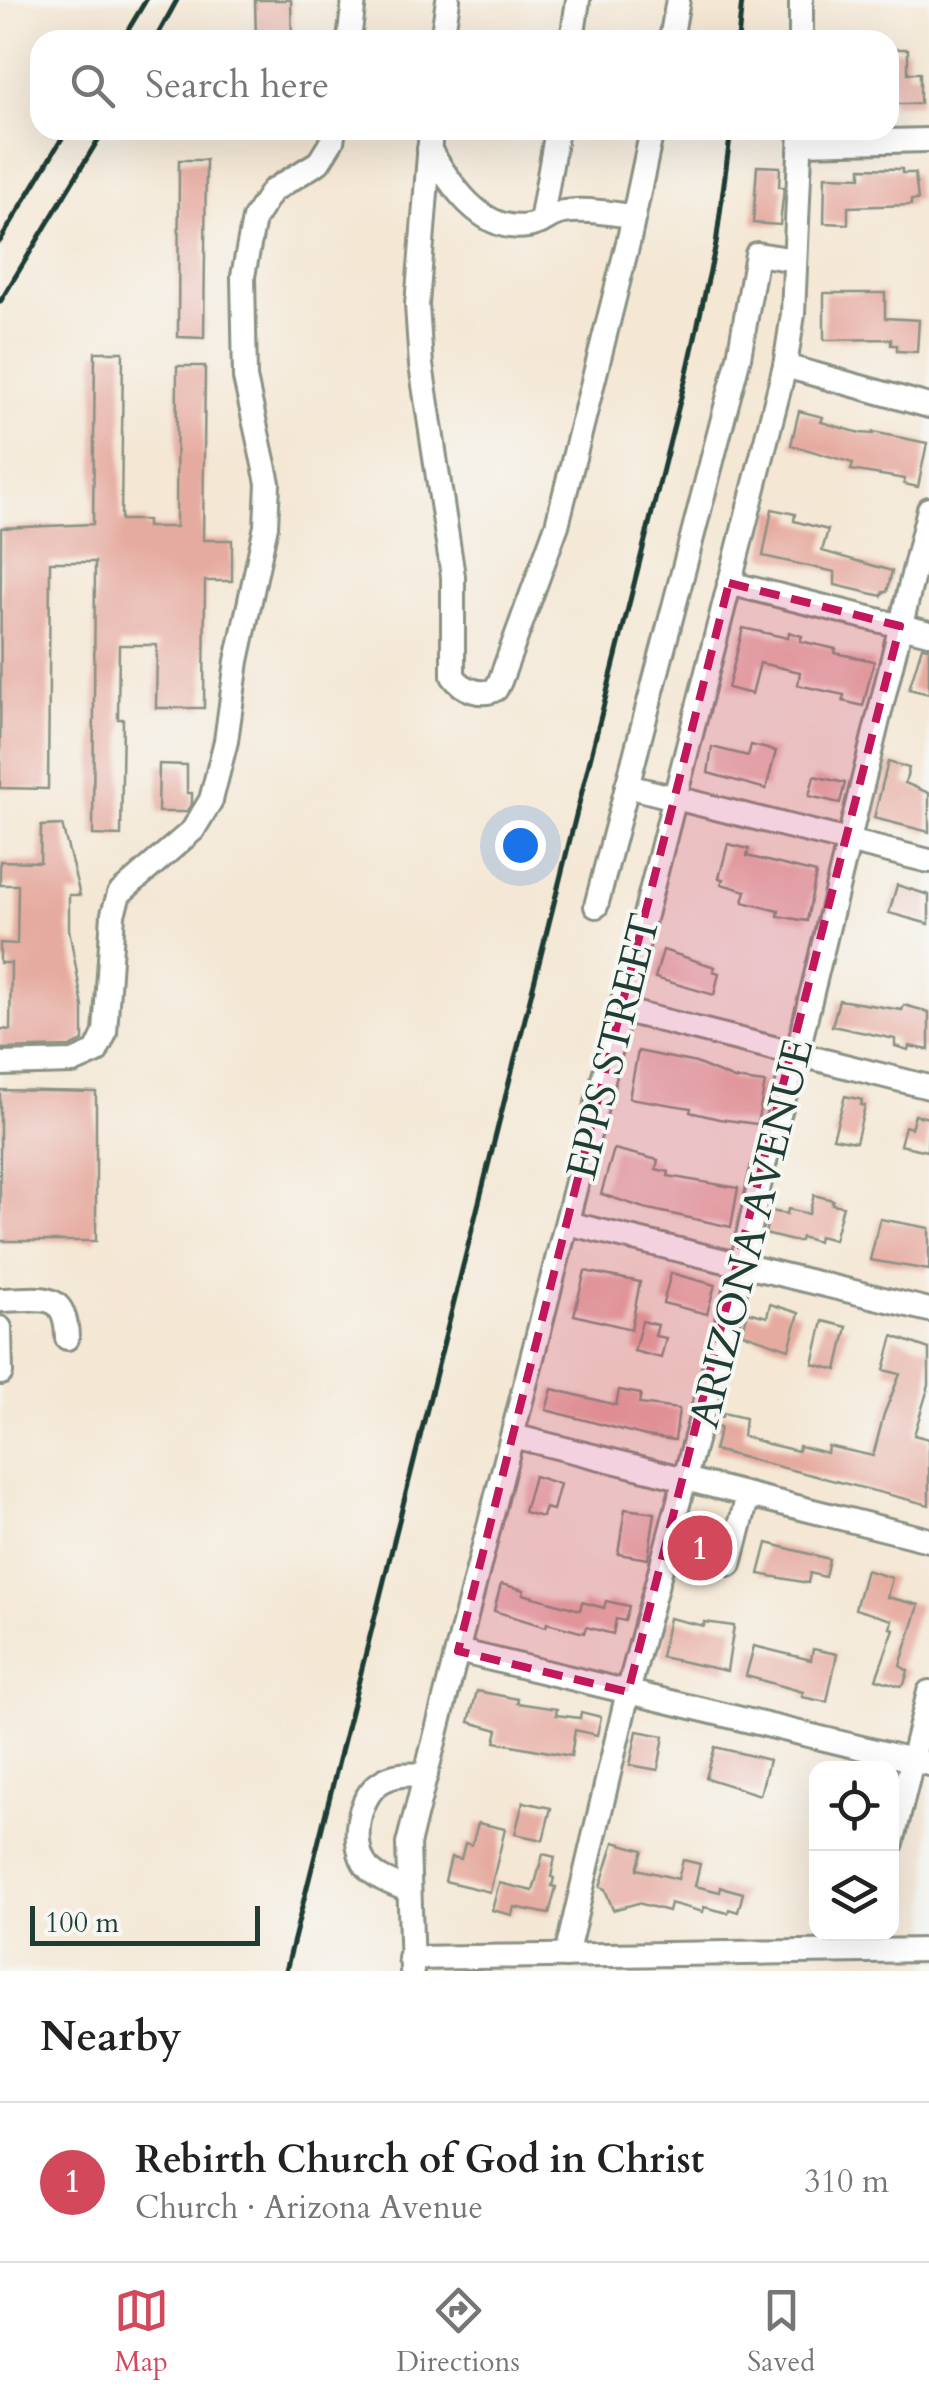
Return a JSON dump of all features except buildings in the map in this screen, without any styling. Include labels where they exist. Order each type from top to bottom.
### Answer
[{"type":"street","points":[[351,30],[354,0]]},
{"type":"street","points":[[444,30],[448,0]]},
{"type":"street","points":[[574,30],[578,0]]},
{"type":"street","points":[[673,30],[678,0]]},
{"type":"street","points":[[801,0],[801,30]]},
{"type":"street","points":[[899,139],[929,140]]},
{"type":"street","points":[[0,1064],[72,1062],[96,1052],[106,1033],[114,914],[119,894],[193,830],[211,800],[226,741],[237,661],[266,526],[268,483],[245,378],[243,276],[254,219],[272,191],[319,162],[332,140]]},
{"type":"street","points":[[430,140],[450,183],[481,213],[515,227],[569,211],[634,216]]},
{"type":"street","points":[[430,140],[418,305],[421,365],[453,576],[453,676],[476,691],[491,692],[500,681],[557,525],[650,140]]},
{"type":"street","points":[[541,222],[555,140]]},
{"type":"street","name":"EPPS STREET","points":[[411,1965],[408,1844],[785,366],[793,314],[801,140]]},
{"type":"street","points":[[596,906],[738,357],[756,254],[796,260]]},
{"type":"street","points":[[785,366],[929,406]]},
{"type":"street","name":"ARIZONA AVENUE","points":[[566,1956],[628,1692],[796,1054],[929,509]]},
{"type":"street","points":[[730,583],[929,633]]},
{"type":"street","points":[[627,786],[929,861]]},
{"type":"street","points":[[621,1010],[929,1087]]},
{"type":"street","points":[[567,1223],[741,1268],[929,1310]]},
{"type":"street","points":[[0,1300],[54,1300],[63,1307],[67,1318],[67,1338]]},
{"type":"street","points":[[0,1328],[2,1373]]},
{"type":"street","points":[[513,1436],[929,1540]]},
{"type":"street","points":[[730,1564],[748,1494]]},
{"type":"street","points":[[458,1651],[921,1762]]},
{"type":"street","points":[[899,1823],[921,1762],[929,1692]]},
{"type":"street","points":[[408,1890],[381,1878],[364,1863],[359,1852],[359,1823],[365,1800],[378,1784],[391,1776],[426,1775]]},
{"type":"street","points":[[411,1965],[566,1956],[636,1963],[867,1942],[929,1950]]},
{"type":"highlighted area","points":[[729,583],[900,626],[628,1692],[458,1651]]},
{"type":"railway","points":[[128,30],[146,0]]},
{"type":"railway","points":[[160,30],[177,0]]},
{"type":"railway","points":[[739,30],[742,0]]},
{"type":"railway","points":[[0,241],[61,140]]},
{"type":"railway","points":[[0,302],[98,140]]},
{"type":"railway","points":[[286,1971],[686,377],[716,244],[730,140]]},
{"type":"place","name":"Rebirth Church of God in Christ","points":[[700,1548]]}]
